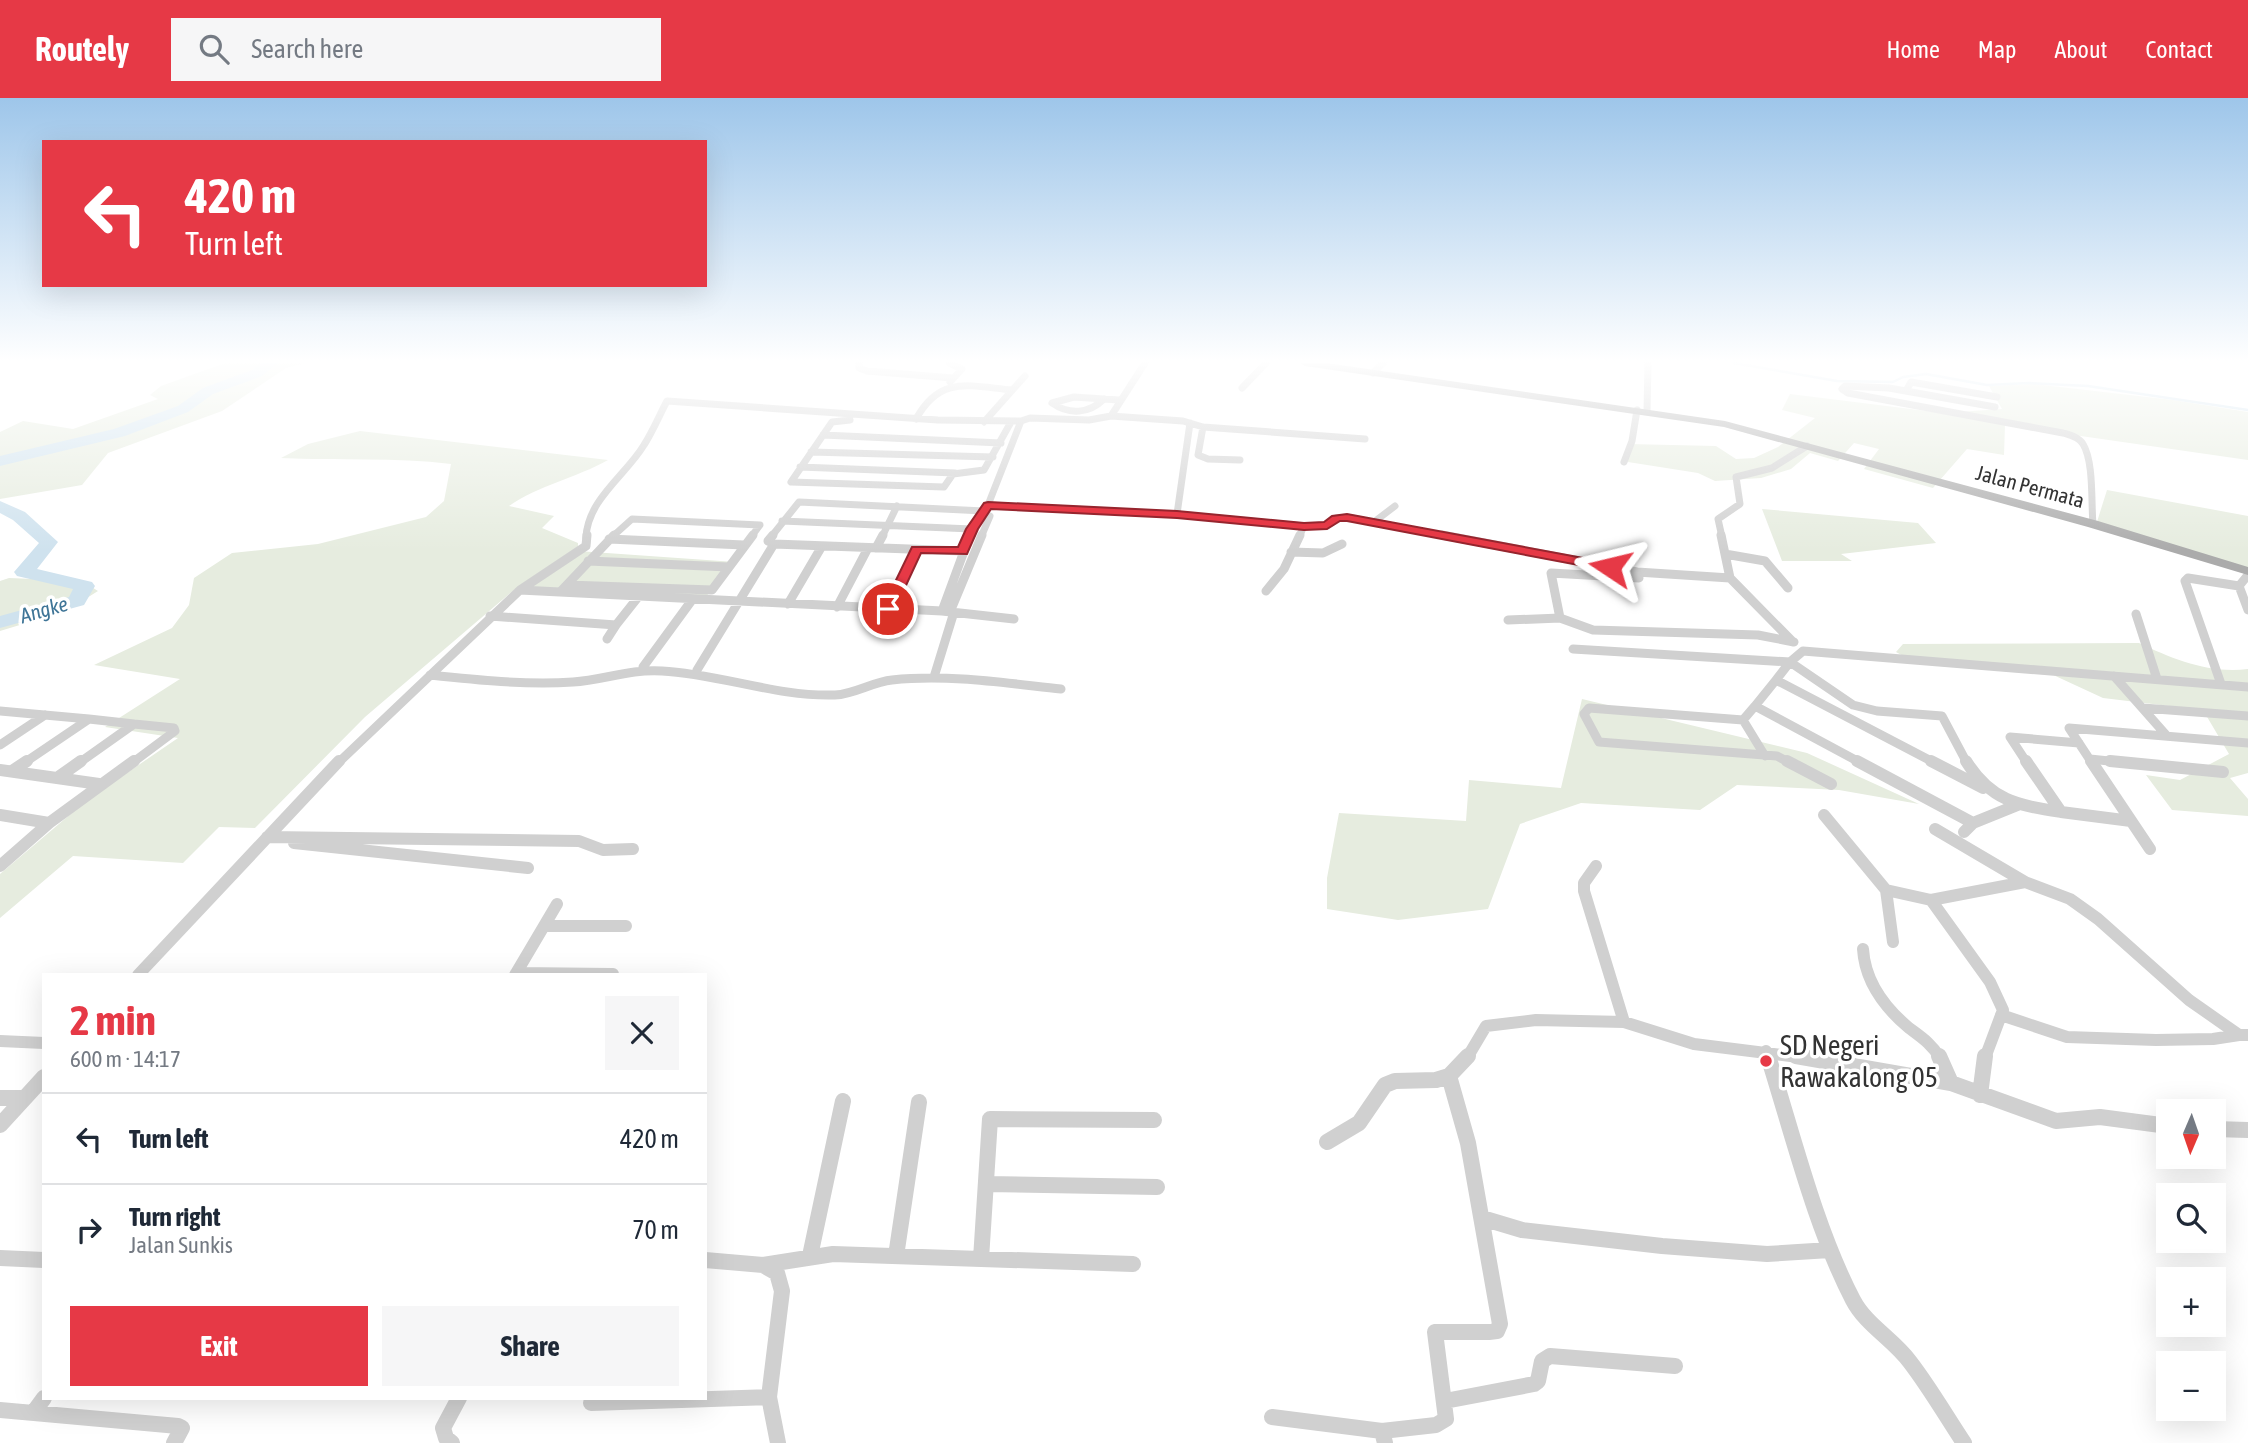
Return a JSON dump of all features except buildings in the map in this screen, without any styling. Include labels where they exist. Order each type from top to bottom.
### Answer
[{"type":"main road","name":"Jalan Permata","points":[[1732,426],[2093,524],[2248,573]]},
{"type":"street","points":[[140,973],[359,740],[520,590],[586,546],[587,524],[608,488],[643,447],[654,426]]},
{"type":"street","points":[[829,426],[791,482],[936,488],[946,485],[951,475],[955,474]]},
{"type":"street","points":[[800,467],[955,474],[984,470],[1008,426]]},
{"type":"street","points":[[934,677],[965,547],[972,529],[985,510],[1019,426]]},
{"type":"street","points":[[1177,514],[1190,426]]},
{"type":"street","points":[[1199,426],[1365,439]]},
{"type":"street","points":[[1624,462],[1637,426]]},
{"type":"street","points":[[2026,426],[2063,433],[2080,440],[2086,456],[2093,524]]},
{"type":"street","points":[[1203,427],[1198,455],[1208,459],[1240,460]]},
{"type":"street","points":[[823,435],[1001,443]]},
{"type":"street","points":[[1726,581],[1725,554],[1718,519],[1740,504],[1736,477],[1782,463],[1807,446]]},
{"type":"street","points":[[811,452],[993,457]]},
{"type":"street","points":[[979,542],[965,547],[916,550],[774,544],[768,541],[799,502],[1177,514],[1304,526],[1327,525],[1339,517],[1637,572],[1726,581],[1802,651],[2248,687]]},
{"type":"street","points":[[837,607],[897,506]]},
{"type":"street","points":[[1374,522],[1395,506]]},
{"type":"street","points":[[948,612],[990,516],[985,510]]},
{"type":"street","points":[[520,590],[712,590],[760,525],[636,519],[627,521],[564,589]]},
{"type":"street","points":[[782,521],[972,529]]},
{"type":"street","points":[[1266,591],[1287,568],[1291,552],[1304,526]]},
{"type":"street","points":[[609,539],[744,545]]},
{"type":"street","points":[[696,670],[774,544]]},
{"type":"street","points":[[1291,552],[1323,554],[1342,544]]},
{"type":"street","points":[[788,604],[822,546]]},
{"type":"street","points":[[888,609],[916,550]]},
{"type":"street","points":[[1725,554],[1769,563],[1788,589]]},
{"type":"street","points":[[589,561],[729,567]]},
{"type":"street","points":[[1560,618],[1551,573],[1726,581]]},
{"type":"street","points":[[2239,586],[2248,573]]},
{"type":"street","points":[[2221,684],[2185,581],[2188,578],[2239,586]]},
{"type":"street","points":[[2239,586],[2248,610]]},
{"type":"street","points":[[564,589],[692,600],[948,612],[1014,619]]},
{"type":"street","points":[[607,639],[639,596]]},
{"type":"street","points":[[643,667],[692,600]]},
{"type":"street","points":[[2136,614],[2157,679]]},
{"type":"street","points":[[490,617],[616,625]]},
{"type":"street","points":[[1508,620],[1560,618],[1593,630],[1758,635],[1794,642]]},
{"type":"street","points":[[1573,649],[1790,662],[1853,705],[1877,711],[1942,716],[1979,780],[1989,790]]},
{"type":"street","points":[[1743,720],[1802,651]]},
{"type":"street","points":[[430,675],[486,681],[572,682],[639,670],[694,674],[774,690],[832,695],[845,694],[885,681],[934,677],[1061,689]]},
{"type":"street","points":[[2113,676],[2167,736]]},
{"type":"street","points":[[1776,680],[2007,801],[2062,812],[2131,821]]},
{"type":"street","points":[[1755,706],[1973,823]]},
{"type":"street","points":[[1743,720],[1589,708],[1584,714],[1599,742],[1777,756],[1831,784]]},
{"type":"street","points":[[2143,708],[2248,716]]},
{"type":"street","points":[[0,711],[174,728],[175,731],[99,784],[0,865]]},
{"type":"street","points":[[0,745],[45,715]]},
{"type":"street","points":[[12,771],[89,719]]},
{"type":"street","points":[[1743,720],[1765,756]]},
{"type":"street","points":[[57,778],[134,724]]},
{"type":"street","points":[[2150,849],[2069,728],[2248,743]]},
{"type":"street","points":[[2062,812],[2010,737],[2079,743]]},
{"type":"street","points":[[2090,759],[2223,772]]},
{"type":"street","points":[[0,770],[99,784]]},
{"type":"street","points":[[1964,832],[1973,823],[2020,804]]},
{"type":"street","points":[[0,815],[49,823]]},
{"type":"street","points":[[1824,816],[1886,890],[1893,942]]},
{"type":"street","points":[[1935,829],[2025,882],[2055,892],[2082,907],[2189,1000],[2243,1035]]},
{"type":"street","points":[[265,838],[579,841],[603,850],[633,849]]},
{"type":"street","points":[[265,838],[528,868]]},
{"type":"street","points":[[1595,866],[1584,883],[1584,891],[1624,1023]]},
{"type":"street","points":[[1886,890],[1931,900],[2025,882]]},
{"type":"street","points":[[1931,900],[1990,982],[2003,1010],[1986,1050],[1980,1095]]},
{"type":"street","points":[[517,973],[557,904]]},
{"type":"street","points":[[545,926],[626,926]]},
{"type":"street","points":[[1863,949],[1864,967],[1874,989],[1910,1030],[1930,1044],[1941,1058],[1951,1083]]},
{"type":"street","points":[[2001,1015],[2067,1037],[2156,1040],[2213,1039],[2243,1035]]},
{"type":"street","points":[[1327,1142],[1359,1124],[1385,1085],[1395,1081],[1436,1080],[1449,1076],[1468,1057],[1491,1024],[1536,1020],[1624,1023],[1694,1044],[1741,1051],[1766,1051],[1951,1083],[2056,1121],[2100,1117],[2156,1124]]},
{"type":"street","points":[[0,1041],[42,1043]]},
{"type":"street","points":[[1766,1051],[1830,1250],[1864,1318],[1892,1341],[1912,1363],[1964,1443]]},
{"type":"street","points":[[1272,1417],[1384,1437],[1443,1423],[1446,1419],[1445,1401],[1435,1332],[1497,1331],[1500,1324],[1468,1143],[1449,1076]]},
{"type":"street","points":[[0,1125],[42,1079]]},
{"type":"street","points":[[0,1098],[24,1098]]},
{"type":"street","points":[[810,1255],[843,1101]]},
{"type":"street","points":[[896,1256],[919,1102]]},
{"type":"street","points":[[981,1259],[990,1119],[1154,1120]]},
{"type":"street","points":[[2226,1129],[2248,1130]]},
{"type":"street","points":[[986,1184],[1157,1187]]},
{"type":"street","points":[[1482,1218],[1522,1230],[1662,1246],[1767,1254],[1830,1250]]},
{"type":"street","points":[[707,1260],[763,1265],[810,1255],[1133,1264]]},
{"type":"street","points":[[0,1258],[42,1260]]},
{"type":"street","points":[[763,1265],[777,1273],[782,1292],[769,1396],[778,1443]]},
{"type":"street","points":[[1445,1401],[1534,1384],[1538,1381],[1542,1361],[1550,1356],[1675,1366]]},
{"type":"street","points":[[707,1398],[769,1396]]},
{"type":"street","points":[[33,1413],[43,1400]]},
{"type":"street","points":[[452,1443],[445,1439],[442,1432],[445,1420],[458,1400]]},
{"type":"street","points":[[592,1403],[668,1400]]},
{"type":"street","points":[[0,1410],[178,1426],[182,1429],[174,1443]]},
{"type":"shaded area","points":[[13,426],[53,426],[73,429],[82,426],[182,426],[108,453],[82,485],[0,499],[0,432]]},
{"type":"shaded area","points":[[1805,426],[2005,426],[2004,455],[1967,449],[1933,488],[1864,469],[1879,449],[1854,443],[1838,461],[1810,453],[1791,469],[1761,478],[1715,481],[1698,473],[1628,462],[1627,444],[1716,446],[1736,459],[1754,458],[1778,447]]},
{"type":"shaded area","points":[[2010,426],[2248,426],[2248,460]]},
{"type":"shaded area","points":[[360,431],[608,460],[533,492],[509,506],[554,516],[542,528],[578,543],[578,551],[735,562],[704,599],[515,589],[365,717],[255,828],[219,827],[183,863],[73,856],[0,918],[0,874],[86,801],[178,738],[105,727],[180,679],[94,665],[172,628],[189,605],[194,578],[232,553],[318,544],[426,517],[444,501],[451,464],[281,458],[308,444]]},
{"type":"shaded area","points":[[2107,490],[2248,516],[2248,569],[2096,525]]},
{"type":"shaded area","points":[[1762,509],[1918,523],[1936,543],[1841,554],[1852,561],[1782,561]]},
{"type":"shaded area","points":[[9,578],[82,581],[98,591],[66,611],[0,631],[0,581]]},
{"type":"shaded area","points":[[2139,643],[2178,660],[2205,667],[2248,669],[2248,773],[2230,778],[2248,799],[2248,816],[2172,810],[2146,775],[2180,780],[2229,754],[2203,710],[2103,698],[2036,667],[1916,663],[1896,652],[1903,644]]},
{"type":"shaded area","points":[[1582,699],[1807,753],[1919,804],[1839,790],[1737,785],[1700,810],[1581,803],[1520,824],[1488,909],[1398,920],[1327,909],[1327,878],[1339,813],[1466,821],[1469,780],[1561,788]]},
{"type":"waterway","name":"Angke","points":[[0,461],[119,433],[138,426]]},
{"type":"waterway","name":"Angke","points":[[0,506],[19,516],[49,542],[24,572],[85,586],[77,601],[0,622]]},
{"type":"place","name":"SD Negeri Rawakalong 05","points":[[1766,1061]]},
{"type":"route","points":[[888,609],[916,550],[963,551],[972,529],[988,505],[1177,514],[1304,526],[1327,525],[1336,518],[1347,517],[1610,567]]}]
